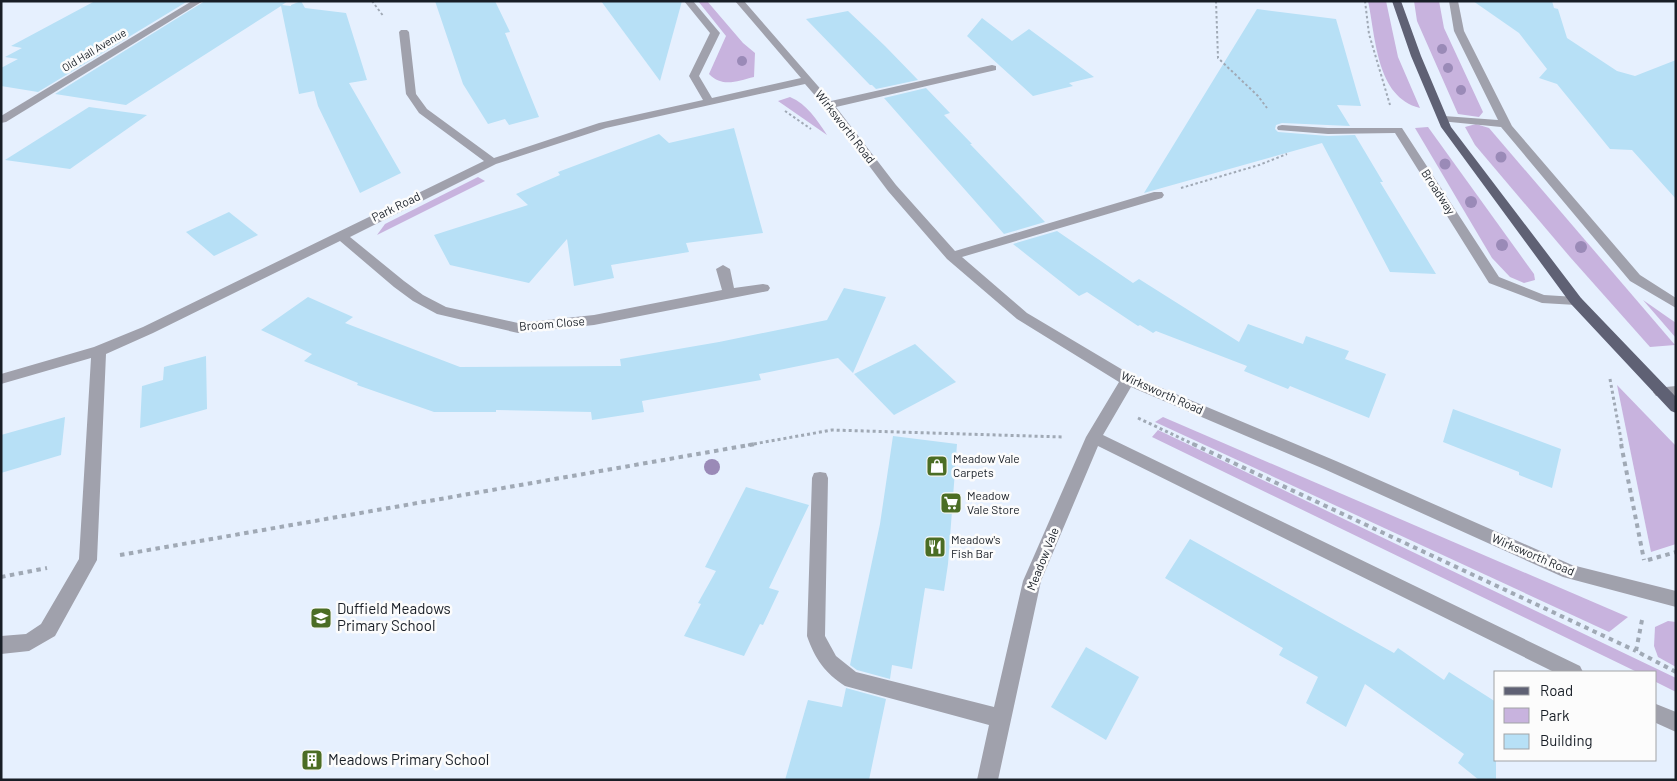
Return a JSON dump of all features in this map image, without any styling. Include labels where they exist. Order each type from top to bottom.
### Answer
[{"type":"main road","points":[[1396,1],[1416,56],[1446,127],[1576,301],[1646,376],[1668,392],[1676,407]]},
{"type":"street","name":"Old Hall Avenue","points":[[2,120],[199,1]]},
{"type":"street","points":[[688,1],[715,33],[694,76],[709,101]]},
{"type":"street","name":"Wirksworth Road","points":[[738,1],[829,105],[892,188],[952,256],[1022,316],[1128,380],[1330,465],[1569,572],[1648,593],[1676,598]]},
{"type":"street","points":[[1453,1],[1459,31],[1506,124],[1635,278],[1676,304]]},
{"type":"street","points":[[404,32],[411,94],[423,111],[492,162]]},
{"type":"street","points":[[829,105],[992,68]]},
{"type":"street","name":"Park Road","points":[[1,379],[99,350],[148,330],[492,162],[603,125],[807,80]]},
{"type":"street","points":[[1444,119],[1506,124]]},
{"type":"street","points":[[1282,128],[1328,131],[1398,130]]},
{"type":"street","name":"Broadway","points":[[1398,130],[1494,280],[1542,299],[1576,301]]},
{"type":"street","points":[[952,256],[1158,195]]},
{"type":"street","name":"Broom Close","points":[[340,235],[399,284],[418,298],[442,311],[518,328],[594,320],[763,288]]},
{"type":"street","points":[[723,269],[729,293]]},
{"type":"street","points":[[1,645],[30,642],[48,630],[88,560],[99,350]]},
{"type":"street","name":"Meadow Vale","points":[[987,780],[1032,581],[1094,438],[1128,380]]},
{"type":"street","points":[[1094,438],[1571,671]]},
{"type":"street","points":[[820,478],[816,636],[822,653],[834,669],[852,680],[1001,718]]},
{"type":"street","points":[[1657,713],[1676,722]]},
{"type":"path","points":[[1158,195],[1259,165],[1292,152],[1282,128],[1258,96],[1218,58],[1216,1]]},
{"type":"path","points":[[1365,1],[1369,34],[1398,130]]},
{"type":"path","points":[[1636,651],[1648,593],[1644,561],[1608,379],[1646,376]]},
{"type":"path","points":[[1112,406],[1636,651],[1676,672]]},
{"type":"path","points":[[1,577],[88,560],[832,430],[1094,438]]},
{"type":"path","points":[[1644,561],[1676,552]]},
{"type":"green space","points":[[698,1],[707,1],[743,43],[755,53],[754,77],[736,82],[725,82],[709,74],[726,36]]},
{"type":"green space","points":[[1368,1],[1386,1],[1398,57],[1420,108],[1405,102],[1394,92],[1386,79],[1376,48]]},
{"type":"green space","points":[[1414,1],[1439,1],[1444,28],[1483,112],[1479,117],[1458,114],[1417,21]]},
{"type":"green space","points":[[790,97],[807,108],[827,135],[778,101]]},
{"type":"green space","points":[[1476,124],[1489,128],[1675,345],[1650,347],[1570,257],[1475,145],[1465,127]]},
{"type":"green space","points":[[1428,127],[1534,274],[1535,280],[1524,283],[1510,277],[1492,258],[1415,128]]},
{"type":"green space","points":[[478,177],[485,181],[377,235],[385,224]]},
{"type":"green space","points":[[1643,300],[1676,323],[1676,338]]},
{"type":"green space","points":[[1617,385],[1676,446],[1676,544],[1651,552]]},
{"type":"green space","points":[[1163,417],[1628,617],[1609,632],[1155,422]]},
{"type":"green space","points":[[1158,430],[1676,678],[1676,692],[1657,682],[1657,671],[1635,671],[1152,437]]},
{"type":"green space","points":[[1668,621],[1676,622],[1676,667],[1658,657],[1654,646],[1655,627]]},
{"type":"building","points":[[95,1],[188,1],[38,92],[1,86],[1,68],[18,59],[5,57],[22,48],[11,46]]},
{"type":"building","points":[[205,1],[288,1],[282,5],[291,6],[301,1],[305,8],[346,13],[367,80],[349,83],[401,173],[360,193],[318,106],[314,91],[299,94],[281,6],[126,105],[55,94]]},
{"type":"building","points":[[435,1],[495,1],[510,32],[505,33],[539,117],[509,125],[505,119],[488,124],[463,84]]},
{"type":"building","points":[[601,1],[682,1],[660,81]]},
{"type":"building","points":[[1473,1],[1552,1],[1554,8],[1558,9],[1567,38],[1617,71],[1635,76],[1676,60],[1676,199],[1632,150],[1610,149],[1557,84],[1539,78],[1547,69],[1519,33]]},
{"type":"building","points":[[1257,9],[1336,19],[1361,106],[1337,105],[1350,126],[1282,123],[1276,125],[1275,129],[1278,132],[1328,136],[1355,135],[1383,182],[1380,182],[1436,274],[1390,272],[1322,143],[1144,193]]},
{"type":"building","points":[[848,11],[918,80],[876,89],[806,19]]},
{"type":"building","points":[[982,18],[1012,41],[1029,29],[1094,77],[1069,83],[1073,86],[1033,96],[967,36]]},
{"type":"building","points":[[926,88],[950,113],[944,115],[1045,222],[1004,234],[884,98]]},
{"type":"building","points":[[89,107],[147,115],[70,169],[5,160]]},
{"type":"building","points":[[734,128],[763,233],[686,243],[689,252],[611,265],[614,278],[574,286],[567,239],[529,283],[450,265],[434,235],[528,205],[516,194],[560,175],[558,172],[659,134],[669,143]]},
{"type":"building","points":[[229,212],[258,235],[214,256],[186,232]]},
{"type":"building","points":[[1057,231],[1133,283],[1139,279],[1239,342],[1248,324],[1303,344],[1306,336],[1349,351],[1345,359],[1386,374],[1369,418],[1290,386],[1288,389],[1244,371],[1247,366],[1156,331],[1153,333],[1140,325],[1138,326],[1087,292],[1079,296],[1013,244]]},
{"type":"building","points":[[844,288],[886,297],[853,373],[838,358],[759,374],[761,380],[642,401],[644,412],[592,420],[591,412],[496,410],[496,412],[434,412],[357,385],[358,383],[304,361],[312,354],[261,330],[308,297],[353,317],[345,323],[460,367],[621,366],[620,359],[719,342],[827,320]]},
{"type":"building","points":[[915,344],[956,382],[894,415],[854,374]]},
{"type":"building","points":[[206,356],[207,409],[140,428],[142,386],[163,380],[164,367]]},
{"type":"building","points":[[1453,409],[1561,449],[1552,488],[1519,475],[1519,472],[1443,442]]},
{"type":"building","points":[[65,417],[61,455],[1,473],[1,435]]},
{"type":"building","points":[[893,436],[957,444],[948,564],[944,591],[925,588],[912,669],[892,665],[890,679],[857,670],[850,665],[880,524]]},
{"type":"building","points":[[746,487],[809,505],[769,588],[779,591],[763,625],[760,624],[744,656],[684,636],[701,604],[698,603],[716,571],[705,567]]},
{"type":"building","points":[[1190,539],[1394,653],[1398,648],[1444,680],[1449,672],[1494,701],[1494,761],[1496,761],[1496,780],[1479,780],[1458,763],[1464,754],[1365,684],[1346,727],[1306,703],[1318,677],[1279,655],[1283,648],[1165,578]]},
{"type":"building","points":[[1086,647],[1139,677],[1106,740],[1051,707]]},
{"type":"building","points":[[846,688],[886,699],[869,780],[785,780],[808,700],[842,707]]},
{"type":"place","name":"Meadow Vale Carpets","points":[[937,466]]},
{"type":"place","name":"Meadow Vale Store","points":[[951,503]]},
{"type":"place","name":"Meadow's Fish Bar","points":[[935,547]]},
{"type":"place","name":"Duffield Meadows Primary School","points":[[321,618]]},
{"type":"place","name":"Meadows Primary School","points":[[312,760]]}]
